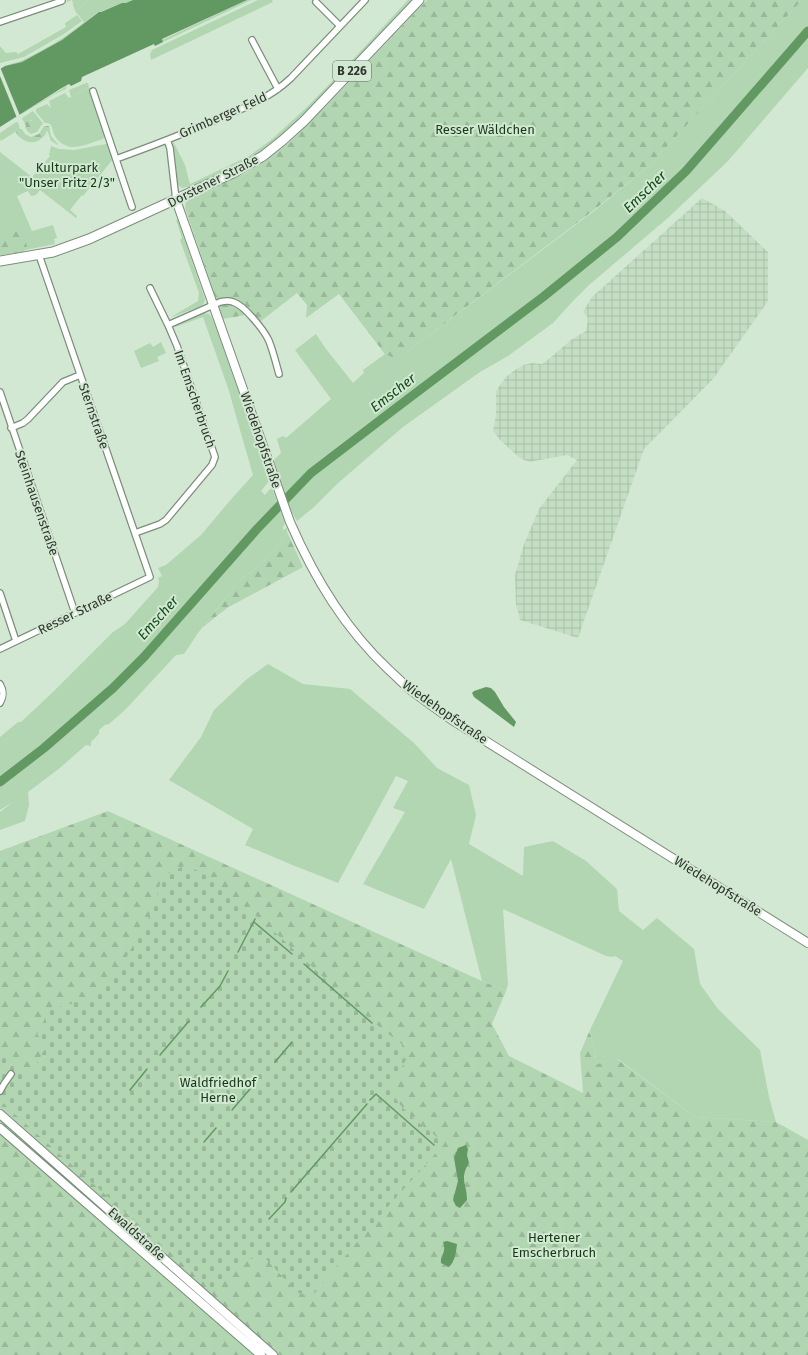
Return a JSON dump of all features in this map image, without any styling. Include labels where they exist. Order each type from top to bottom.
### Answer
[{"type":"main road","name":"Dorstener Straße","points":[[0,261],[39,255],[59,250],[89,239],[176,200],[244,167],[263,156],[284,140],[320,104],[419,0]]},
{"type":"main road","name":"Wiedehopfstraße","points":[[176,200],[286,513],[311,568],[340,614],[360,640],[411,690],[452,720],[808,943]]},
{"type":"main road","name":"Ewaldstraße","points":[[0,1114],[273,1355]]},
{"type":"main road","name":"Ewaldstraße","points":[[0,1128],[262,1355]]},
{"type":"street","name":"Grimberger Feld","points":[[116,159],[243,109],[278,89],[291,78],[365,0]]},
{"type":"street","points":[[0,22],[62,1]]},
{"type":"street","points":[[316,2],[340,26]]},
{"type":"street","name":"Grimberger Feld","points":[[252,40],[278,89]]},
{"type":"street","points":[[93,91],[132,207]]},
{"type":"street","name":"Grimberger Feld","points":[[167,140],[170,148],[176,200]]},
{"type":"street","name":"Sternstraße","points":[[39,255],[150,577]]},
{"type":"street","name":"Im Emscherbruch","points":[[134,533],[163,522],[215,460],[177,346],[150,288]]},
{"type":"street","points":[[168,325],[226,301],[233,302],[239,305],[253,319],[269,342],[279,374]]},
{"type":"street","points":[[11,428],[28,419],[66,380],[80,375]]},
{"type":"street","name":"Steinhausenstraße","points":[[0,392],[75,613]]},
{"type":"street","name":"Resser Straße","points":[[0,649],[150,577]]},
{"type":"street","points":[[0,593],[16,641]]},
{"type":"street","points":[[0,684],[4,692],[4,696],[0,703]]},
{"type":"street","points":[[0,1091],[11,1074]]},
{"type":"shaded area","points":[[133,0],[247,0],[162,39],[163,42],[155,46],[154,44],[82,77],[81,81],[71,86],[69,84],[60,89],[0,127],[0,69],[5,66],[22,62],[62,40],[99,12]]},
{"type":"shaded area","points":[[702,198],[725,211],[768,252],[768,301],[713,379],[644,449],[578,638],[520,620],[516,604],[515,575],[524,544],[539,509],[577,460],[567,455],[529,462],[520,458],[500,440],[493,431],[496,415],[496,391],[506,377],[515,370],[523,365],[532,363],[542,364],[571,340],[586,331],[588,319],[583,312],[592,297]]},
{"type":"shaded area","points":[[486,687],[491,688],[495,692],[504,707],[516,722],[514,727],[474,697],[472,693],[474,691]]},
{"type":"shaded area","points":[[466,1145],[468,1149],[467,1155],[469,1163],[464,1173],[464,1182],[467,1200],[460,1208],[456,1206],[453,1200],[458,1181],[454,1158],[458,1148]]},
{"type":"shaded area","points":[[447,1241],[457,1244],[456,1254],[449,1267],[441,1263],[441,1257],[444,1251],[443,1242]]},
{"type":"green space","points":[[72,0],[87,0],[85,4],[75,11]]},
{"type":"green space","points":[[87,0],[133,0],[97,13],[62,40],[22,62],[5,66],[21,61],[39,52],[77,28],[84,22],[75,11],[85,4]]},
{"type":"green space","points":[[247,0],[251,0],[163,42],[162,40]]},
{"type":"green space","points":[[258,0],[272,0],[273,2],[151,60],[150,54],[152,50]]},
{"type":"green space","points":[[408,0],[415,0],[304,117],[266,150],[188,188],[182,188],[178,185],[173,141],[185,165],[190,184],[249,156],[271,140],[306,108]]},
{"type":"green space","name":"Resser Wäldchen","points":[[427,0],[802,0],[650,165],[594,210],[403,355],[392,357],[385,354],[339,294],[306,318],[307,305],[297,293],[256,325],[245,315],[223,319],[185,208],[186,201],[246,173],[290,142]]},
{"type":"green space","points":[[802,0],[808,0],[808,68],[728,161],[669,217],[589,285],[553,323],[508,356],[480,372],[403,427],[297,521],[290,509],[271,463],[281,453],[277,439],[283,436],[286,438],[331,399],[295,350],[316,334],[353,383],[364,373],[363,370],[385,354],[339,293],[238,180],[403,355],[594,211],[650,165]]},
{"type":"green space","points":[[77,15],[82,21],[64,34],[24,57],[0,63],[0,46],[6,53],[16,52],[18,54],[66,27],[65,23]]},
{"type":"green space","points":[[88,83],[89,87],[71,97],[69,90]]},
{"type":"green space","points":[[67,86],[66,89],[20,115],[20,114]]},
{"type":"green space","points":[[89,87],[105,135],[103,139],[84,145],[76,147],[67,146],[56,138],[51,125],[45,123],[36,112],[36,109],[47,104],[51,108],[49,101],[65,93],[69,98]]},
{"type":"green space","points":[[33,111],[41,121],[23,121],[22,118]]},
{"type":"green space","points":[[27,119],[31,121],[39,120],[43,123],[37,132],[31,134],[25,127],[26,126],[23,120]]},
{"type":"green space","points":[[18,122],[14,129],[15,132],[1,141],[0,133]]},
{"type":"green space","points":[[18,122],[20,129],[31,137],[39,134],[44,126],[49,126],[51,136],[58,145],[51,141],[47,130],[44,136],[38,141],[30,142],[22,139],[14,129],[14,126]]},
{"type":"green space","name":"Kulturpark \"Unser Fritz 2/3\"","points":[[108,144],[113,159],[70,210],[77,216],[76,218],[40,190],[36,195],[31,196],[28,191],[17,196],[32,231],[53,225],[57,238],[54,239],[55,244],[0,255],[0,152],[32,177],[50,156],[51,146],[59,149],[74,150]]},
{"type":"green space","points":[[176,220],[178,220],[205,299],[201,306],[171,317],[198,301],[199,293],[180,240],[182,238]]},
{"type":"green space","points":[[11,231],[23,235],[27,247],[23,252],[0,255],[0,240],[3,240]]},
{"type":"green space","points":[[203,313],[209,314],[213,319],[268,476],[269,481],[261,491],[265,495],[272,488],[285,523],[283,530],[287,528],[287,532],[265,560],[237,583],[198,633],[184,654],[176,655],[125,710],[109,724],[105,725],[99,730],[99,734],[91,742],[91,746],[86,745],[60,768],[28,792],[29,805],[25,821],[0,830],[0,812],[13,802],[0,810],[0,737],[18,722],[21,722],[113,632],[125,624],[158,587],[158,578],[162,576],[158,568],[166,565],[201,535],[253,475],[228,388],[203,317],[175,327],[177,324]]},
{"type":"green space","points":[[161,342],[166,353],[157,357],[159,361],[141,368],[134,351],[150,343],[153,347]]},
{"type":"green space","points":[[287,532],[303,567],[227,608],[203,627],[237,583],[265,560]]},
{"type":"green space","points":[[268,664],[303,684],[350,689],[414,743],[437,768],[469,785],[476,815],[469,844],[523,876],[524,847],[553,841],[586,861],[617,889],[619,911],[643,930],[657,918],[694,949],[700,984],[718,1009],[760,1050],[769,1097],[776,1122],[695,1117],[618,1059],[597,1064],[590,1030],[623,961],[615,956],[606,956],[503,909],[508,984],[506,991],[482,981],[451,859],[424,909],[363,884],[405,812],[393,808],[408,781],[396,776],[338,883],[245,845],[253,829],[169,780],[201,737],[214,710],[247,679]]},
{"type":"green space","name":"Hertener Emscherbruch","points":[[108,811],[506,991],[492,1024],[509,1056],[583,1093],[580,1053],[590,1030],[597,1064],[617,1059],[695,1117],[776,1122],[808,1140],[808,1355],[0,1355],[0,851]]},
{"type":"green space","name":"Waldfriedhof Herne","points":[[184,866],[209,877],[223,888],[363,1013],[404,1046],[407,1058],[402,1067],[389,1083],[393,1093],[404,1109],[412,1117],[445,1143],[368,1229],[312,1296],[298,1293],[264,1257],[239,1261],[214,1291],[9,1109],[0,1099],[0,1052],[19,1070],[30,1075],[46,1047],[37,1034],[50,1009],[85,999],[100,989],[119,971],[148,920],[160,883],[169,873]]},
{"type":"pier","points":[[0,67],[20,116],[17,118],[0,76]]},
{"type":"waterway","name":"Emscher","points":[[0,782],[44,748],[113,688],[144,657],[257,529],[311,473],[543,297],[617,237],[686,171],[808,31]]},
{"type":"waterway","points":[[238,952],[255,919]]},
{"type":"waterway","points":[[254,922],[292,954]]},
{"type":"waterway","points":[[304,964],[372,1023]]},
{"type":"waterway","points":[[201,1007],[220,986],[228,971]]},
{"type":"waterway","points":[[160,1055],[189,1021]]},
{"type":"waterway","points":[[275,1062],[292,1042]]},
{"type":"waterway","points":[[130,1090],[147,1069]]},
{"type":"waterway","points":[[232,1110],[250,1089]]},
{"type":"waterway","points":[[370,1100],[376,1094],[434,1145]]},
{"type":"waterway","points":[[291,1192],[367,1104]]},
{"type":"waterway","points":[[204,1142],[216,1128]]},
{"type":"waterway","points":[[269,1219],[285,1202],[286,1198]]}]
